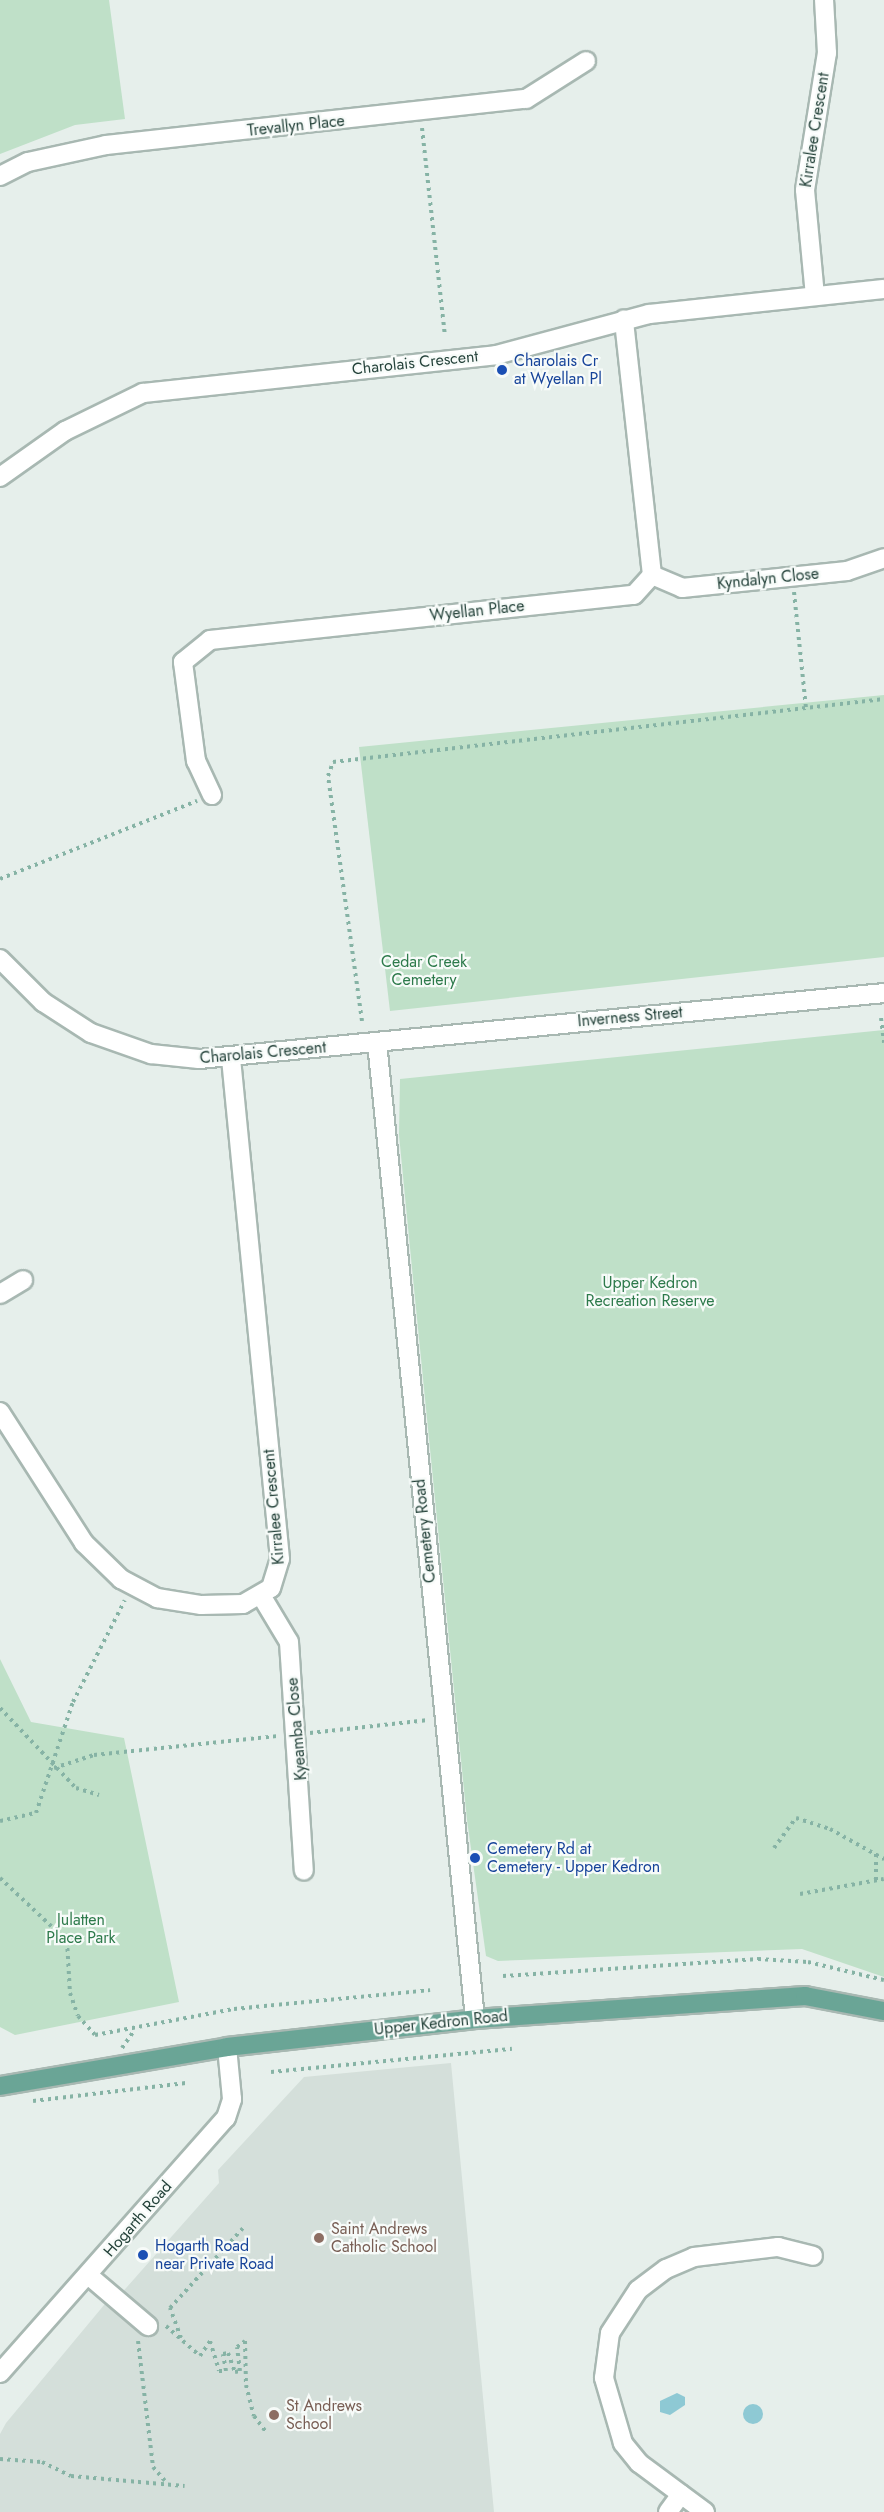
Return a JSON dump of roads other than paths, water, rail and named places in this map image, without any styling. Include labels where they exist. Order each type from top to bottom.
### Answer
[{"type":"main road","name":"Upper Kedron Road","points":[[0,2086],[227,2047],[475,2019],[805,1996],[884,2011]]},
{"type":"street","name":"Kirralee Crescent","points":[[815,296],[805,190],[827,53],[824,0]]},
{"type":"street","name":"Trevallyn Place","points":[[0,176],[28,162],[106,145],[420,113],[526,99],[586,61]]},
{"type":"street","name":"Charolais Crescent","points":[[0,477],[65,431],[143,393],[496,355],[624,320],[884,289]]},
{"type":"street","points":[[624,320],[652,575]]},
{"type":"street","name":"Kyndalyn Close","points":[[652,575],[682,588],[847,571],[884,558]]},
{"type":"street","name":"Wyellan Place","points":[[212,795],[196,761],[183,662],[210,639],[634,595],[652,575]]},
{"type":"street","name":"Charolais Crescent","points":[[0,959],[52,1010],[108,1040],[166,1057],[231,1058],[377,1042]]},
{"type":"street","name":"Inverness Street","points":[[377,1042],[884,993]]},
{"type":"street","name":"Cemetery Road","points":[[377,1042],[475,2019]]},
{"type":"street","name":"Kirralee Crescent","points":[[231,1058],[280,1559],[277,1577],[262,1597]]},
{"type":"street","points":[[0,1294],[23,1280]]},
{"type":"street","points":[[0,1412],[88,1549],[132,1586],[158,1598],[201,1605],[238,1605],[262,1597]]},
{"type":"street","name":"Kyeamba Close","points":[[262,1597],[287,1631],[298,1734],[304,1871]]},
{"type":"street","name":"Hogarth Road","points":[[0,2373],[226,2118],[232,2099],[227,2047]]},
{"type":"street","points":[[705,2512],[639,2463],[614,2424],[604,2378],[610,2333],[618,2317],[650,2280],[694,2257],[778,2247],[813,2256]]},
{"type":"street","points":[[88,2275],[146,2325]]},
{"type":"street","points":[[668,2512],[681,2494]]},
{"type":"water","points":[[677,2393],[685,2397],[685,2405],[670,2415],[660,2412],[660,2401]]},
{"type":"water","points":[[753,2404],[760,2407],[763,2414],[760,2421],[753,2424],[746,2421],[743,2414],[746,2407]]},
{"type":"place","name":"Charolais Cr at Wyellan Pl","points":[[502,370]]},
{"type":"place","name":"Cemetery Rd at Cemetery - Upper Kedron","points":[[475,1858]]},
{"type":"place","name":"Saint Andrews Catholic School","points":[[319,2238]]},
{"type":"place","name":"Hogarth Road near Private Road","points":[[143,2255]]},
{"type":"place","name":"St Andrews School","points":[[274,2415]]},
{"type":"park label","name":"Cedar Creek Cemetery","points":[[424,971]]},
{"type":"park label","name":"Upper Kedron Recreation Reserve","points":[[650,1292]]},
{"type":"park label","name":"Julatten Place Park","points":[[81,1929]]}]
